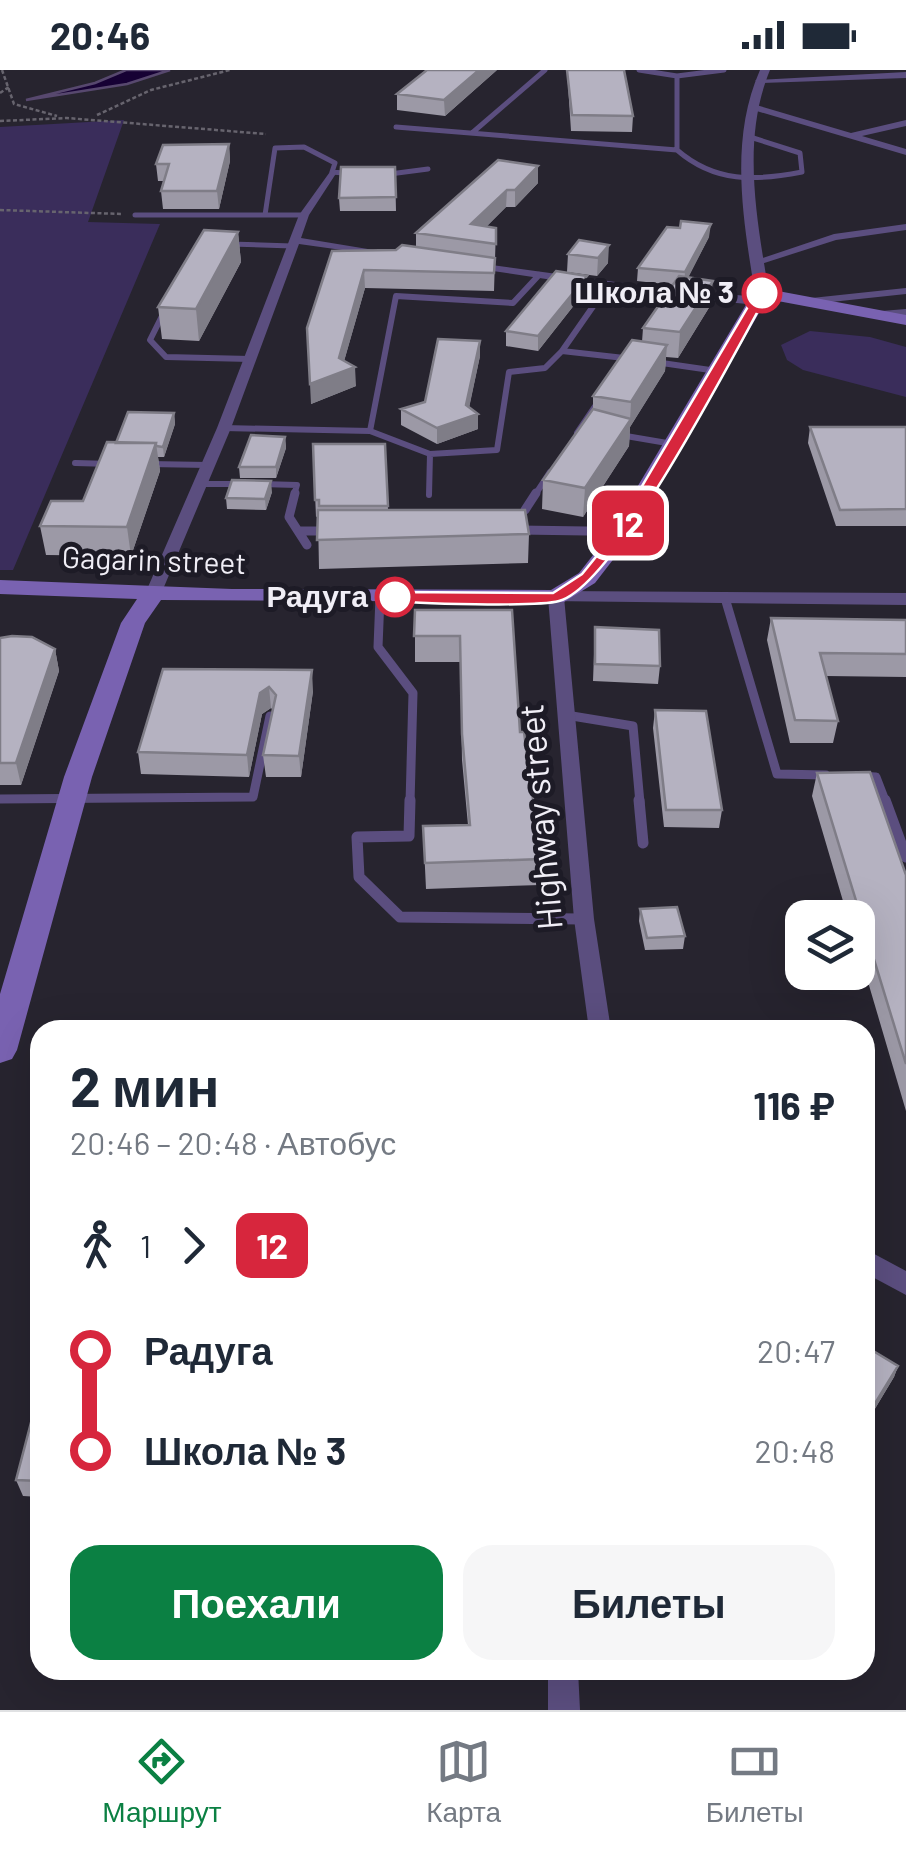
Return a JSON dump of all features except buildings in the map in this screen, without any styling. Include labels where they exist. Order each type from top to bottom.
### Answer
[{"type":"main road","points":[[556,598],[587,578],[618,539],[760,297],[808,301],[906,320]]},
{"type":"main road","name":"Gagarin street","points":[[0,588],[153,594],[556,598]]},
{"type":"main road","points":[[0,1050],[72,800],[133,623],[153,594]]},
{"type":"street","points":[[463,264],[670,293],[760,297],[750,137],[762,75],[906,75]]},
{"type":"street","points":[[753,107],[906,152]]},
{"type":"street","points":[[852,135],[906,123]]},
{"type":"street","points":[[153,594],[224,428],[304,215],[332,172]]},
{"type":"street","points":[[758,262],[860,231],[906,227]]},
{"type":"street","points":[[294,243],[407,256]]},
{"type":"street","name":"Gagarin street","points":[[556,598],[906,599]]},
{"type":"street","name":"Highway street","points":[[556,598],[584,919],[599,1020]]},
{"type":"street","points":[[875,1266],[906,1284]]},
{"type":"street","points":[[563,1680],[564,1710]]},
{"type":"lane","points":[[472,133],[545,70]]},
{"type":"lane","points":[[638,70],[677,76],[724,70]]},
{"type":"lane","points":[[677,76],[677,150]]},
{"type":"lane","points":[[396,127],[677,150],[692,166],[750,182],[802,172],[800,154],[750,137]]},
{"type":"lane","points":[[265,214],[275,148],[299,147],[335,163],[332,172],[386,175],[428,169]]},
{"type":"lane","points":[[133,215],[304,215]]},
{"type":"lane","points":[[218,244],[294,243]]},
{"type":"lane","points":[[370,431],[396,296],[514,303],[539,274]]},
{"type":"lane","points":[[224,428],[370,431],[430,454],[496,450],[510,372],[545,368],[562,351],[608,285]]},
{"type":"lane","points":[[808,301],[906,292]]},
{"type":"lane","points":[[660,309],[670,293]]},
{"type":"lane","points":[[166,308],[150,340],[166,357],[250,359]]},
{"type":"lane","points":[[880,315],[906,312]]},
{"type":"lane","points":[[618,372],[638,342]]},
{"type":"lane","points":[[562,351],[718,371]]},
{"type":"lane","points":[[569,445],[608,386]]},
{"type":"lane","points":[[580,428],[599,432]]},
{"type":"lane","points":[[618,435],[676,445]]},
{"type":"lane","points":[[429,496],[430,454]]},
{"type":"lane","points":[[525,510],[558,461]]},
{"type":"lane","points":[[75,463],[208,465]]},
{"type":"lane","points":[[200,484],[297,485],[290,516],[307,545]]},
{"type":"lane","points":[[507,530],[587,532],[618,539]]},
{"type":"lane","points":[[298,531],[336,531]]},
{"type":"lane","points":[[380,597],[378,646],[413,693],[409,836],[357,837],[359,877],[400,917],[584,919]]},
{"type":"lane","points":[[725,598],[777,774],[876,776],[906,857]]},
{"type":"lane","points":[[566,715],[633,726],[643,842]]},
{"type":"lane","points":[[0,799],[253,797],[270,716]]},
{"type":"path","points":[[2,70],[5,85],[19,108],[67,118]]},
{"type":"path","points":[[97,115],[151,90],[230,70]]},
{"type":"path","points":[[0,92],[5,85]]},
{"type":"path","points":[[0,121],[67,118],[268,134],[299,147]]},
{"type":"path","points":[[0,210],[133,215]]},
{"type":"shaded area","points":[[126,70],[170,70],[127,84],[26,100],[95,83]]},
{"type":"shaded area","points":[[124,120],[88,222],[160,224],[13,570],[0,570],[0,127]]},
{"type":"shaded area","points":[[810,331],[870,337],[906,347],[906,397],[803,370],[787,360],[781,345]]},
{"type":"bus line","name":"12","points":[[395,597],[556,598],[587,578],[618,539],[762,293]]},
{"type":"place","name":"Школа № 3","points":[[762,293]]},
{"type":"place","name":"Радуга","points":[[395,597]]}]
